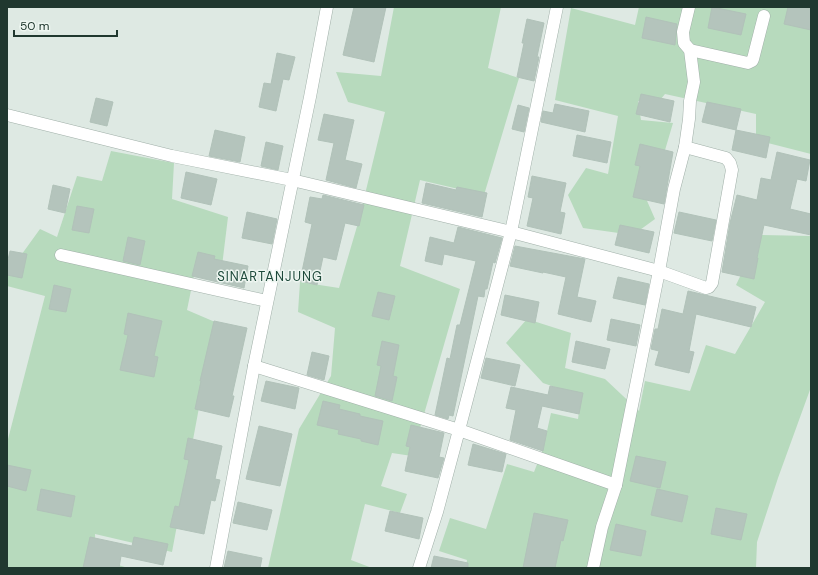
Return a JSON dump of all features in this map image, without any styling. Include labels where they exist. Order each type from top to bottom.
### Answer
[{"type":"street","points":[[216,568],[254,366],[310,97],[327,7]]},
{"type":"street","points":[[419,568],[437,512],[460,430],[511,232],[557,7]]},
{"type":"street","points":[[593,568],[602,527],[616,485],[660,271],[674,189],[685,147],[690,101],[694,82],[690,50],[684,43],[683,32],[688,7]]},
{"type":"street","points":[[690,50],[750,62],[753,58],[764,16]]},
{"type":"street","points":[[7,115],[172,156],[292,180],[511,232],[660,271],[706,288],[710,287],[712,283],[732,170],[730,163],[726,158],[685,147]]},
{"type":"street","points":[[61,255],[267,301]]},
{"type":"street","points":[[254,366],[460,430],[616,485]]},
{"type":"green space","points":[[394,7],[501,7],[488,68],[519,78],[484,195],[420,180],[400,266],[460,289],[412,456],[392,453],[381,486],[407,494],[400,513],[365,504],[351,560],[372,568],[268,568],[299,429],[331,376],[335,328],[298,312],[300,282],[339,288],[358,223],[385,112],[348,102],[336,72],[381,76]]},
{"type":"green space","points":[[639,7],[811,7],[811,154],[756,140],[756,114],[665,94],[656,105],[638,101],[641,120],[673,123],[663,157],[644,194],[655,219],[633,235],[583,228],[568,195],[586,168],[608,174],[618,116],[555,100],[571,8],[635,25]]},
{"type":"green space","points":[[111,151],[174,163],[172,199],[228,217],[222,266],[197,261],[187,310],[215,322],[172,552],[95,534],[96,558],[128,568],[7,568],[7,443],[45,296],[7,286],[7,264],[14,265],[40,229],[57,237],[77,176],[102,181]]},
{"type":"green space","points":[[760,235],[811,236],[811,387],[778,478],[757,542],[756,568],[466,568],[467,560],[439,551],[450,518],[486,529],[507,464],[534,472],[543,449],[551,413],[578,419],[581,396],[543,383],[506,343],[527,319],[571,333],[565,368],[605,379],[639,411],[645,381],[690,391],[706,345],[735,354],[765,302],[736,285]]},
{"type":"building","points":[[354,7],[386,7],[374,62],[343,55]]},
{"type":"building","points":[[712,7],[746,14],[741,35],[708,28]]},
{"type":"building","points":[[788,7],[804,7],[811,9],[811,30],[784,24]]},
{"type":"building","points":[[646,17],[677,24],[675,45],[642,38]]},
{"type":"building","points":[[527,19],[544,23],[534,81],[517,77]]},
{"type":"building","points":[[277,53],[295,57],[289,80],[283,79],[276,111],[259,107],[264,83],[271,84]]},
{"type":"building","points":[[641,94],[674,101],[670,122],[636,114]]},
{"type":"building","points":[[96,98],[113,102],[107,126],[90,122]]},
{"type":"building","points":[[707,102],[741,109],[736,130],[702,122]]},
{"type":"building","points":[[555,104],[589,111],[585,132],[541,122],[543,111],[553,113]]},
{"type":"building","points":[[518,105],[529,108],[524,132],[512,129]]},
{"type":"building","points":[[324,114],[354,120],[345,160],[362,164],[356,188],[326,180],[334,143],[318,140]]},
{"type":"building","points":[[215,130],[245,137],[240,162],[209,156]]},
{"type":"building","points":[[736,130],[770,137],[766,158],[732,150]]},
{"type":"building","points":[[577,135],[611,142],[607,163],[573,156]]},
{"type":"building","points":[[266,142],[283,146],[278,170],[261,166]]},
{"type":"building","points":[[640,144],[673,152],[664,204],[633,197],[640,166],[635,165]]},
{"type":"building","points":[[777,152],[810,160],[806,181],[797,179],[790,209],[811,214],[811,235],[764,225],[754,279],[722,272],[730,223],[737,195],[757,200],[761,178],[771,180]]},
{"type":"building","points":[[186,172],[217,179],[211,205],[181,198]]},
{"type":"building","points":[[532,176],[566,183],[560,212],[565,213],[561,234],[527,226],[533,198],[528,197]]},
{"type":"building","points":[[426,183],[456,190],[457,187],[487,193],[482,217],[422,203]]},
{"type":"building","points":[[53,185],[70,189],[65,213],[48,209]]},
{"type":"building","points":[[323,195],[364,205],[359,226],[345,223],[336,260],[323,257],[317,285],[300,281],[312,224],[305,222],[310,197],[322,199]]},
{"type":"building","points":[[77,206],[94,209],[89,233],[72,230]]},
{"type":"building","points":[[247,212],[277,219],[272,244],[242,238]]},
{"type":"building","points":[[679,212],[716,220],[712,241],[674,233]]},
{"type":"building","points":[[620,225],[654,232],[649,253],[615,245]]},
{"type":"building","points":[[458,227],[502,238],[495,263],[493,262],[484,297],[478,296],[453,416],[449,415],[448,419],[435,415],[447,358],[450,359],[457,325],[460,325],[476,261],[444,254],[442,265],[425,261],[430,237],[454,243]]},
{"type":"building","points":[[128,237],[145,241],[140,265],[123,261]]},
{"type":"building","points":[[515,246],[585,259],[577,297],[596,301],[591,322],[558,314],[566,277],[510,266]]},
{"type":"building","points":[[10,251],[27,254],[22,278],[7,275],[7,264]]},
{"type":"building","points":[[198,252],[215,256],[214,259],[248,266],[244,288],[192,276]]},
{"type":"building","points":[[618,277],[649,284],[645,305],[613,298]]},
{"type":"building","points":[[54,285],[71,289],[66,312],[49,309]]},
{"type":"building","points":[[688,291],[756,307],[751,327],[696,314],[689,351],[694,352],[689,373],[655,365],[659,351],[651,349],[655,329],[658,329],[662,309],[683,314]]},
{"type":"building","points":[[378,292],[395,296],[389,320],[372,316]]},
{"type":"building","points":[[505,295],[539,302],[535,323],[501,315]]},
{"type":"building","points":[[128,313],[162,321],[154,356],[158,357],[154,377],[120,370],[128,335],[124,334]]},
{"type":"building","points":[[611,319],[640,325],[636,346],[607,340]]},
{"type":"building","points":[[214,321],[247,328],[232,396],[234,396],[229,417],[195,409]]},
{"type":"building","points":[[382,341],[399,345],[393,376],[397,377],[392,401],[375,396],[381,366],[377,365]]},
{"type":"building","points":[[576,341],[610,349],[605,369],[572,362]]},
{"type":"building","points":[[312,352],[329,356],[324,380],[307,375]]},
{"type":"building","points":[[486,358],[520,365],[515,386],[481,378]]},
{"type":"building","points":[[266,381],[299,388],[295,409],[261,401]]},
{"type":"building","points":[[550,386],[583,393],[579,414],[542,406],[537,428],[547,431],[543,451],[510,440],[516,410],[506,408],[511,387],[548,395]]},
{"type":"building","points":[[323,401],[340,405],[339,409],[360,414],[360,416],[383,421],[378,445],[361,441],[361,439],[338,434],[339,430],[317,425]]},
{"type":"building","points":[[411,425],[444,433],[439,457],[444,458],[438,478],[405,471],[410,447],[406,446]]},
{"type":"building","points":[[259,426],[292,434],[280,486],[246,479]]},
{"type":"building","points":[[188,438],[222,446],[215,479],[220,480],[215,501],[211,500],[204,534],[170,527],[175,506],[179,507],[189,460],[184,459]]},
{"type":"building","points":[[473,444],[506,454],[502,472],[468,465]]},
{"type":"building","points":[[636,456],[666,462],[660,488],[630,481]]},
{"type":"building","points":[[7,465],[31,470],[26,491],[7,486]]},
{"type":"building","points":[[41,489],[75,496],[71,517],[37,510]]},
{"type":"building","points":[[657,489],[688,496],[682,522],[651,515]]},
{"type":"building","points":[[238,502],[272,510],[267,530],[233,523]]},
{"type":"building","points":[[716,508],[747,514],[741,540],[711,534]]},
{"type":"building","points":[[390,511],[423,518],[419,539],[385,531]]},
{"type":"building","points":[[534,513],[568,520],[563,541],[561,540],[555,568],[523,568]]},
{"type":"building","points":[[616,524],[646,531],[641,556],[610,550]]},
{"type":"building","points":[[90,537],[132,546],[134,537],[168,544],[163,565],[121,556],[119,568],[83,568]]},
{"type":"building","points":[[228,551],[262,558],[260,568],[224,568]]},
{"type":"building","points":[[434,556],[468,563],[468,568],[431,568]]},
{"type":"district","name":"SINARTANJUNG","points":[[270,276]]}]
